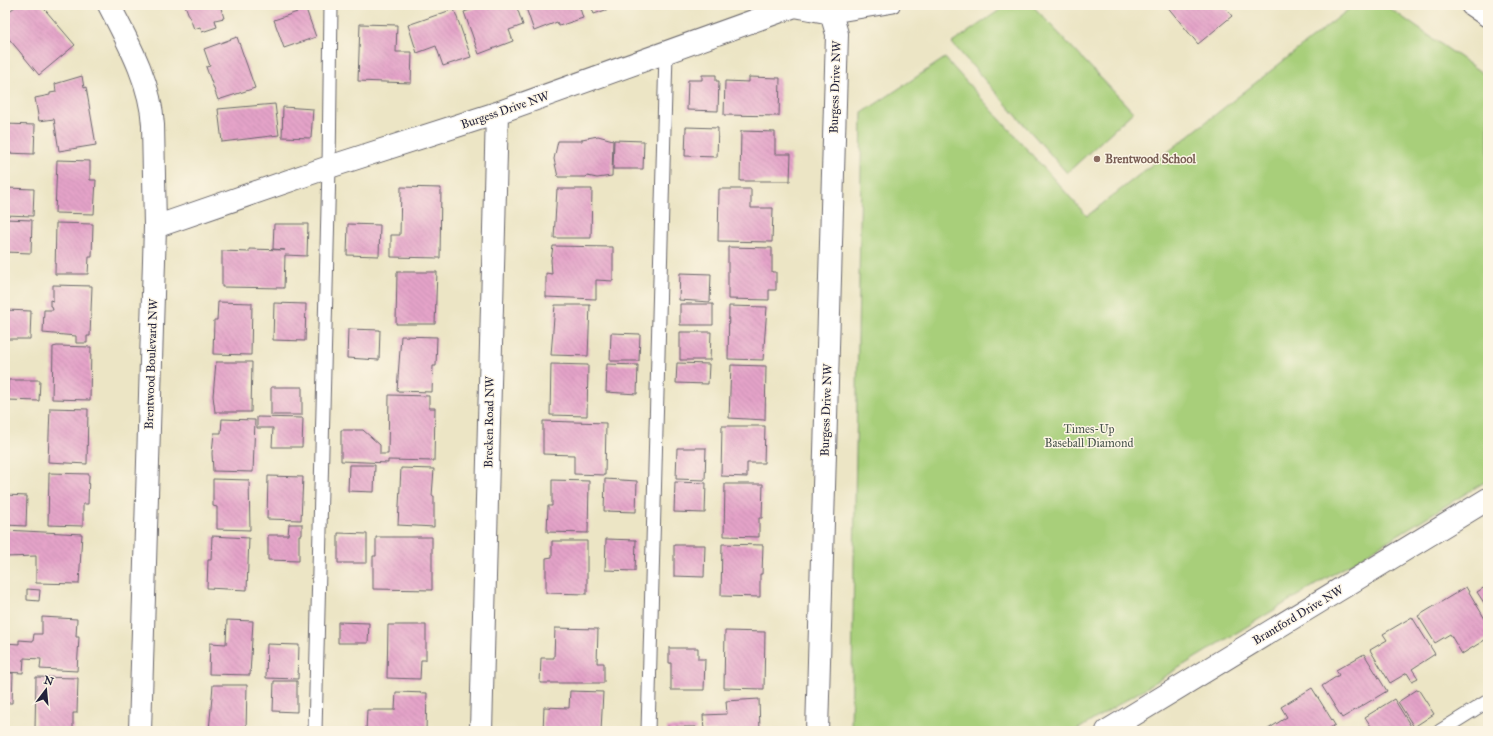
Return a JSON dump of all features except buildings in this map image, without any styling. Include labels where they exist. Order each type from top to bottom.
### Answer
[{"type":"street","name":"Brentwood Boulevard NW","points":[[109,5],[134,55],[152,110],[155,227],[140,731]]},
{"type":"street","points":[[1472,5],[1488,16]]},
{"type":"street","name":"Burgess Drive NW","points":[[155,227],[329,167],[497,114],[795,6],[832,13],[837,34],[817,731]]},
{"type":"street","name":"Brecken Road NW","points":[[481,731],[497,114]]},
{"type":"street","name":"Brantford Drive NW","points":[[1107,731],[1488,498]]},
{"type":"lane","points":[[315,731],[329,167],[330,5]]},
{"type":"lane","points":[[832,16],[893,6]]},
{"type":"lane","points":[[648,731],[666,53]]},
{"type":"lane","points":[[1440,731],[1488,701]]},
{"type":"green space","points":[[1007,5],[1032,5],[1133,112],[1067,173],[952,43]]},
{"type":"green space","name":"Times-Up Baseball Diamond","points":[[1354,5],[1385,5],[1488,77],[1488,480],[1075,731],[851,731],[862,113],[945,58],[1087,216]]},
{"type":"place","name":"Brentwood School","points":[[1097,159]]}]
